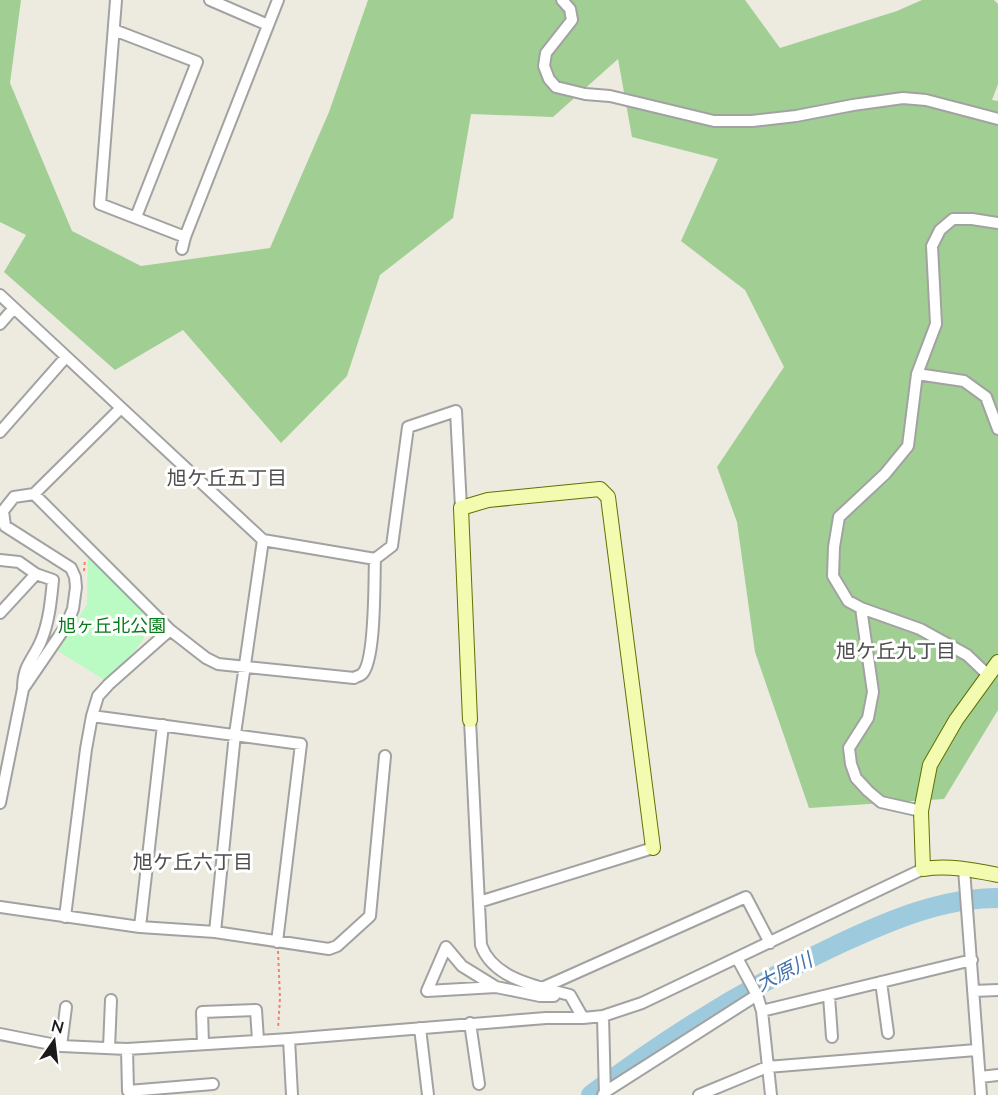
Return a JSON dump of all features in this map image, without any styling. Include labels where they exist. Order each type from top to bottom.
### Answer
[{"type":"street","points":[[116,0],[100,204],[185,237]]},
{"type":"street","points":[[210,0],[268,25]]},
{"type":"street","points":[[182,249],[278,0]]},
{"type":"street","points":[[562,0],[570,9],[572,20],[546,53],[544,66],[549,79],[556,87],[585,94],[610,96],[714,121],[752,121],[796,116],[903,98],[926,100],[998,118]]},
{"type":"street","points":[[114,30],[197,62],[136,217]]},
{"type":"street","points":[[988,675],[967,656],[920,629],[861,608],[848,601],[833,576],[834,547],[839,517],[885,474],[908,446],[917,374],[936,324],[932,246],[940,230],[953,219],[998,223]]},
{"type":"street","points":[[0,295],[263,540],[375,559],[392,546],[408,427],[456,411],[481,945],[484,954],[499,971],[542,988],[570,995],[583,1018]]},
{"type":"street","points":[[0,324],[14,308]]},
{"type":"street","points":[[0,432],[66,357]]},
{"type":"street","points":[[917,374],[964,381],[986,397],[998,429]]},
{"type":"street","points":[[23,689],[66,626],[76,598],[75,577],[71,568],[5,526],[3,511],[14,497],[34,494],[121,408]]},
{"type":"street","points":[[461,508],[488,500],[600,489],[608,497],[653,848],[478,902]]},
{"type":"street","points":[[34,494],[170,630],[206,658],[218,664],[354,678],[363,673],[369,659],[372,634],[375,559]]},
{"type":"street","points":[[215,932],[235,735],[263,540]]},
{"type":"street","points":[[0,560],[19,562],[36,574],[53,580],[49,616],[41,642],[23,672],[23,689],[3,770],[0,803]]},
{"type":"street","points":[[0,613],[36,574]]},
{"type":"street","points":[[861,608],[873,692],[867,718],[849,748],[850,764],[856,778],[881,802],[921,811]]},
{"type":"street","points":[[65,917],[92,716],[98,696],[170,630]]},
{"type":"street","points":[[923,869],[921,811],[930,765],[956,720],[998,662]]},
{"type":"street","points":[[92,716],[301,744],[277,942]]},
{"type":"street","points":[[140,927],[164,725]]},
{"type":"street","points":[[0,908],[140,927],[215,932],[329,949],[337,946],[370,915],[385,756]]},
{"type":"street","points":[[964,868],[981,1095]]},
{"type":"street","points":[[0,1034],[62,1046],[127,1049],[289,1039],[470,1023],[603,1016],[642,1003],[923,869],[964,868],[998,875]]},
{"type":"street","points":[[542,988],[746,897],[770,943]]},
{"type":"street","points":[[496,987],[462,966],[446,947],[427,991],[496,987],[540,996],[570,995]]},
{"type":"street","points":[[736,958],[757,995],[762,1011],[771,1095]]},
{"type":"street","points":[[762,1011],[972,960]]},
{"type":"street","points":[[881,982],[888,1033]]},
{"type":"street","points":[[973,991],[998,990]]},
{"type":"street","points":[[605,1094],[757,995]]},
{"type":"street","points":[[829,996],[832,1036]]},
{"type":"street","points":[[109,1048],[111,1000]]},
{"type":"street","points":[[62,1046],[66,1007]]},
{"type":"street","points":[[203,1044],[202,1012],[256,1010],[258,1040]]},
{"type":"street","points":[[603,1016],[605,1094]]},
{"type":"street","points":[[470,1023],[479,1084]]},
{"type":"street","points":[[420,1028],[428,1095]]},
{"type":"street","points":[[289,1039],[292,1095]]},
{"type":"street","points":[[127,1049],[128,1091],[213,1084]]},
{"type":"street","points":[[699,1095],[767,1067],[976,1050]]},
{"type":"street","points":[[980,1077],[998,1075]]},
{"type":"path","points":[[277,942],[278,1039]]},
{"type":"green space","points":[[0,0],[21,0],[10,83],[72,231],[141,266],[270,248],[329,112],[368,0],[745,0],[780,48],[897,11],[922,0],[994,0],[998,4],[998,84],[992,100],[998,101],[998,710],[944,799],[809,808],[755,652],[737,522],[717,467],[784,367],[745,290],[681,241],[718,159],[632,137],[618,59],[553,117],[471,114],[453,218],[380,275],[347,376],[281,443],[183,330],[115,370],[4,272],[26,235],[0,222]]},
{"type":"green space","name":"旭ヶ丘北公園","points":[[88,551],[152,619],[153,626],[134,652],[106,681],[58,651],[87,604]]},
{"type":"waterway","name":"大原川","points":[[591,1095],[712,1012],[841,943],[879,926],[937,906],[998,898]]},
{"type":"district","name":"旭ケ丘五丁目","points":[[227,478]]},
{"type":"district","name":"旭ケ丘九丁目","points":[[896,651]]},
{"type":"district","name":"旭ケ丘六丁目","points":[[193,862]]}]
